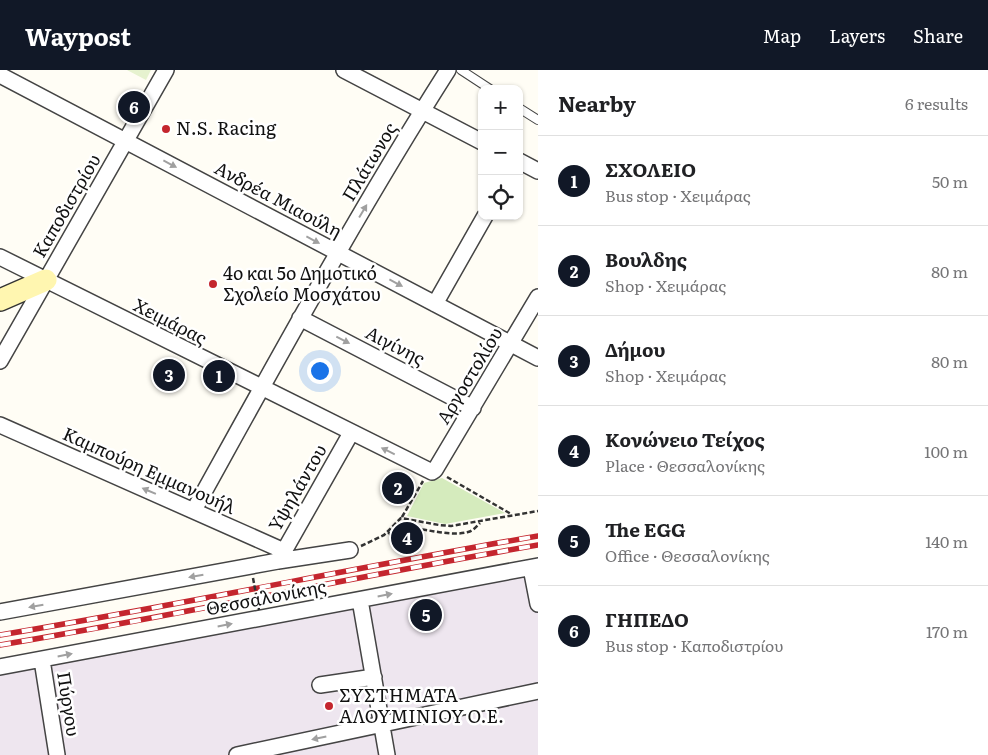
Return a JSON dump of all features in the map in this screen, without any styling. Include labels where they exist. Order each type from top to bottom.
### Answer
[{"type":"street","name":"Καποδιστρίου","points":[[0,361],[166,70]]},
{"type":"street","points":[[344,70],[478,140]]},
{"type":"street","name":"Πλάτωνος","points":[[194,510],[338,252],[422,110],[448,70]]},
{"type":"street","name":"Ανδρέα Μιαούλη","points":[[0,75],[538,358]]},
{"type":"street","points":[[523,164],[538,171]]},
{"type":"street","points":[[435,304],[483,220]]},
{"type":"street","name":"Χειμάρας","points":[[0,257],[351,433],[432,471]]},
{"type":"street","points":[[0,300],[46,280]]},
{"type":"street","name":"Αργοστολίου","points":[[432,471],[473,408],[538,297]]},
{"type":"street","name":"Αιγίνης","points":[[300,318],[473,408]]},
{"type":"street","name":"Καμπούρη Εμμανουήλ","points":[[0,425],[194,510],[281,556]]},
{"type":"street","name":"Υψηλάντου","points":[[281,556],[351,433]]},
{"type":"street","name":"Θεσσαλονίκης","points":[[0,612],[281,556],[355,548]]},
{"type":"street","points":[[534,567],[538,604]]},
{"type":"street","name":"Θεσσαλονίκης","points":[[0,667],[534,567]]},
{"type":"street","points":[[360,600],[387,755]]},
{"type":"street","name":"Πύργου","points":[[42,660],[57,755]]},
{"type":"street","points":[[320,685],[374,677]]},
{"type":"street","points":[[237,755],[538,691]]},
{"type":"lane","points":[[461,70],[484,85]]},
{"type":"lane","points":[[523,111],[538,120]]},
{"type":"path","points":[[355,548],[388,532],[401,518],[432,471],[513,515]]},
{"type":"path","points":[[401,518],[445,526],[538,511]]},
{"type":"path","points":[[388,532],[392,536],[399,530],[412,528],[453,534],[470,532],[482,521]]},
{"type":"path","points":[[253,578],[259,610]]},
{"type":"shaded area","points":[[538,573],[538,755],[0,755],[0,672]]},
{"type":"green space","points":[[127,70],[151,70],[146,80]]},
{"type":"green space","points":[[442,478],[505,513],[445,524],[407,516],[424,483]]},
{"type":"railway","points":[[0,635],[538,536]]},
{"type":"railway","points":[[0,645],[538,545]]},
{"type":"place","name":"ΓΗΠΕΔΟ","points":[[134,107]]},
{"type":"place","name":"N.S. Racing","points":[[166,129]]},
{"type":"place","name":"4ο και 5ο Δημοτικό Σχολείο Μοσχάτου","points":[[213,284]]},
{"type":"place","name":"Δήμου","points":[[169,375]]},
{"type":"place","name":"ΣΧΟΛΕΙΟ","points":[[219,376]]},
{"type":"place","name":"Βουλδης","points":[[398,488]]},
{"type":"place","name":"Κονώνειο Τείχος","points":[[407,538]]},
{"type":"place","name":"The EGG","points":[[426,615]]},
{"type":"place","name":"ΣΥΣΤΗΜΑΤΑ ΑΛΟΥΜΙΝΙΟΥ Ο.Ε.","points":[[329,706]]}]
